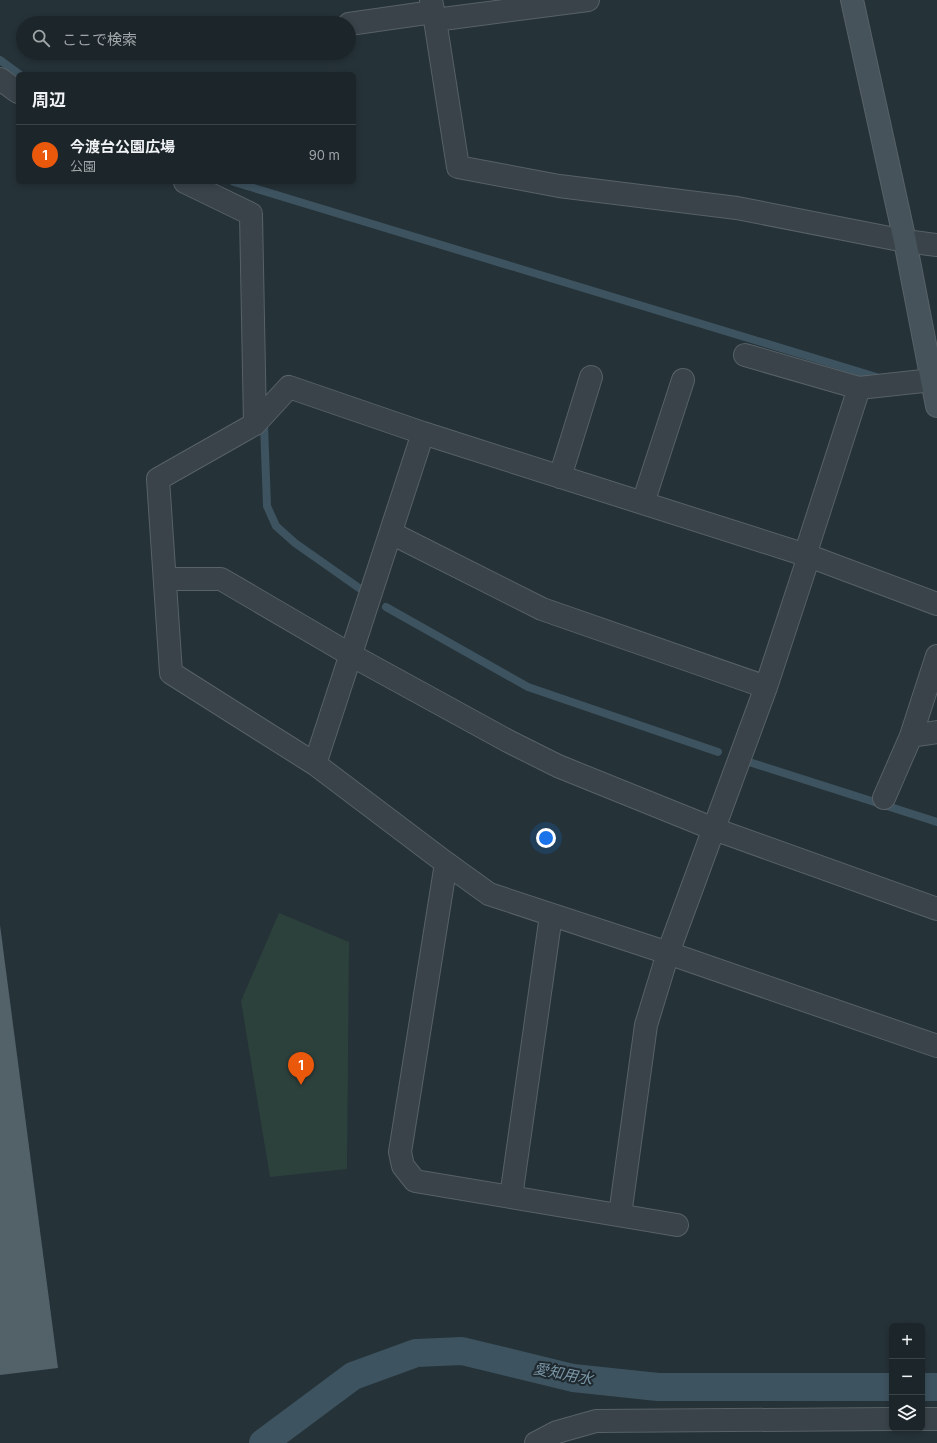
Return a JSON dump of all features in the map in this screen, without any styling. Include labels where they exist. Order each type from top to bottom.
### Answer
[{"type":"street","points":[[356,23],[433,11],[588,0]]},
{"type":"street","points":[[852,0],[905,240],[937,406]]},
{"type":"street","points":[[433,11],[458,167],[559,186],[737,208],[937,245]]},
{"type":"street","points":[[0,79],[16,91]]},
{"type":"street","points":[[188,184],[251,214],[255,424]]},
{"type":"street","points":[[745,355],[859,388],[932,380]]},
{"type":"street","points":[[560,477],[591,377]]},
{"type":"street","points":[[643,503],[683,380]]},
{"type":"street","points":[[937,604],[807,555],[423,433],[289,387],[255,424],[158,479],[171,673],[315,764],[489,894],[668,953],[937,1046]]},
{"type":"street","points":[[620,1215],[646,1025],[668,953],[766,687],[859,388]]},
{"type":"street","points":[[315,764],[423,433]]},
{"type":"street","points":[[391,533],[542,608],[766,687]]},
{"type":"street","points":[[165,579],[221,579],[351,655],[508,741],[558,766],[714,829],[937,909]]},
{"type":"street","points":[[884,798],[911,736],[937,656]]},
{"type":"street","points":[[911,736],[937,732]]},
{"type":"street","points":[[446,863],[400,1152],[403,1166],[415,1181],[676,1225]]},
{"type":"street","points":[[511,1197],[552,915]]},
{"type":"street","points":[[536,1443],[557,1432],[596,1421],[889,1419]]},
{"type":"street","points":[[925,1419],[937,1419]]},
{"type":"green space","points":[[279,913],[349,942],[347,1169],[270,1177],[241,1001]]},
{"type":"building","points":[[0,925],[58,1368],[0,1375]]},
{"type":"waterway","points":[[0,60],[16,72]]},
{"type":"waterway","points":[[241,184],[883,379]]},
{"type":"waterway","points":[[264,425],[267,506],[276,526],[295,543],[359,588]]},
{"type":"waterway","points":[[386,607],[528,687],[718,752]]},
{"type":"waterway","points":[[749,762],[937,822]]},
{"type":"waterway","name":"愛知用水","points":[[263,1443],[353,1376],[416,1353],[462,1351],[573,1378],[658,1387],[889,1387]]},
{"type":"waterway","name":"愛知用水","points":[[925,1387],[937,1387]]},
{"type":"place","name":"今渡台公園広場","points":[[301,1085]]}]
